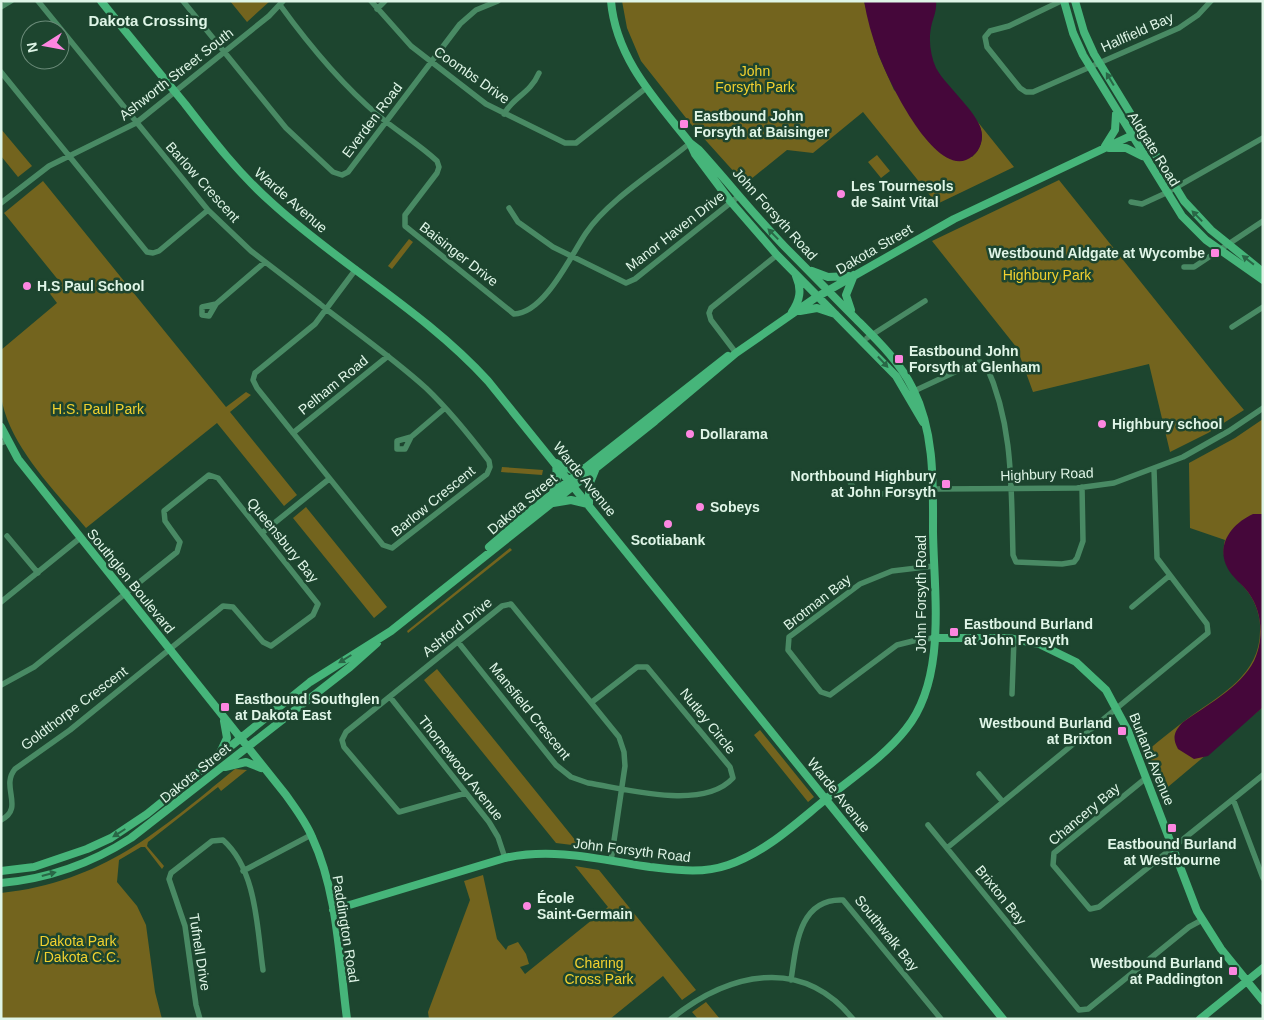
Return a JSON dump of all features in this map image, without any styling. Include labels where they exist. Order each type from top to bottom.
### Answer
[{"type":"street","points":[[1,7],[10,1]]},
{"type":"street","name":"Barlow Crescent","points":[[38,1],[208,210],[264,262],[326,309],[388,356],[445,408],[488,460],[490,470],[395,547],[390,548],[383,545],[293,434],[255,386],[253,376],[308,329],[326,309],[356,269]]},
{"type":"street","name":"Warde Avenue","points":[[101,1],[220,149],[256,189],[294,223],[427,323],[468,359],[556,463],[1003,1019]]},
{"type":"street","points":[[183,1],[224,52]]},
{"type":"street","name":"Coombs Drive","points":[[371,1],[403,38],[431,63],[486,104],[558,139],[573,144],[646,88]]},
{"type":"street","points":[[377,9],[385,1]]},
{"type":"street","name":"Everden Road","points":[[224,52],[286,128],[336,174],[342,175],[348,172],[466,18],[484,6],[498,1]]},
{"type":"street","name":"John Forsyth Road","points":[[333,910],[505,858],[528,853],[551,853],[686,871],[721,867],[766,847],[889,747],[911,723],[927,690],[932,673],[934,638],[933,490],[930,447],[924,424],[919,419],[911,393],[895,361],[869,337],[854,317],[760,221],[699,150],[690,143],[646,88],[621,46],[613,20],[611,1]]},
{"type":"street","name":"Aldgate Road","points":[[1062,1],[1072,32],[1141,131],[1171,190]]},
{"type":"street","name":"Hallfield Bay","points":[[1062,1],[1009,26],[990,31],[985,37],[986,44],[1020,88],[1026,92],[1032,92],[1179,28],[1198,15],[1207,3]]},
{"type":"street","name":"Aldgate Road","points":[[1075,1],[1094,65],[1115,110],[1146,159],[1171,190],[1192,210],[1224,248],[1263,280]]},
{"type":"street","name":"Ashworth Street South","points":[[1,203],[43,170],[136,123],[281,3]]},
{"type":"street","name":"Baisinger Drive","points":[[281,3],[337,76],[386,122],[438,164],[437,173],[405,214],[405,226],[469,275],[511,312],[516,314],[524,311],[542,297],[559,278],[587,231],[606,210],[690,143]]},
{"type":"street","points":[[1,72],[149,252],[160,251],[208,210]]},
{"type":"street","points":[[504,114],[508,108],[534,85],[539,72]]},
{"type":"street","points":[[1102,149],[1117,124],[1115,110]]},
{"type":"street","name":"Dakota Street","points":[[468,568],[509,529],[552,494],[597,466],[736,353],[818,296],[954,219],[1141,131]]},
{"type":"street","points":[[1130,202],[1142,204],[1171,190],[1263,138]]},
{"type":"street","name":"John Forsyth Road","points":[[690,143],[694,154],[731,202],[776,255],[793,270],[911,393]]},
{"type":"street","points":[[1102,149],[1126,148],[1146,159]]},
{"type":"street","name":"Manor Haven Drive","points":[[571,257],[620,281],[631,282],[740,196]]},
{"type":"street","points":[[509,208],[518,222],[571,257]]},
{"type":"street","points":[[1184,267],[1194,267],[1263,221]]},
{"type":"street","name":"Aldgate Road","points":[[1224,248],[1263,272]]},
{"type":"street","name":"John Forsyth Road","points":[[736,353],[711,320],[709,313],[711,308],[776,255]]},
{"type":"street","points":[[216,304],[260,268],[264,262]]},
{"type":"street","points":[[807,269],[828,277],[854,275],[846,295],[854,317]]},
{"type":"street","points":[[791,314],[797,303],[800,290],[793,270]]},
{"type":"street","points":[[869,337],[925,301]]},
{"type":"street","points":[[1232,327],[1263,307]]},
{"type":"street","points":[[791,314],[817,308],[837,315]]},
{"type":"street","name":"Dakota Street","points":[[1,883],[59,872],[108,852],[148,827],[350,667],[381,638],[551,503],[587,467],[713,366],[728,355],[736,353]]},
{"type":"street","name":"Pelham Road","points":[[293,434],[388,356]]},
{"type":"street","points":[[911,393],[976,362],[986,365],[1004,417],[1010,462],[1014,559],[1019,564],[1062,564],[1074,562],[1082,548],[1082,487]]},
{"type":"street","points":[[411,437],[445,408]]},
{"type":"street","name":"Highbury Road","points":[[848,479],[856,491],[863,495],[933,490],[1082,487],[1120,481],[1154,469],[1208,444],[1263,408]]},
{"type":"street","name":"Southglen Boulevard","points":[[1,427],[4,442],[171,649],[247,747]]},
{"type":"street","points":[[552,494],[556,478],[556,463],[572,470],[587,467]]},
{"type":"street","points":[[551,503],[571,500],[589,504],[589,485],[597,466]]},
{"type":"street","points":[[928,825],[947,848],[1208,634],[1207,624],[1157,558],[1155,546],[1154,469]]},
{"type":"street","name":"Queensbury Bay","points":[[126,593],[179,549],[180,540],[165,521],[163,513],[167,507],[207,476],[213,476],[218,478],[315,599],[318,606],[316,610],[271,646],[263,642],[233,606],[223,606],[171,649]]},
{"type":"street","points":[[262,533],[330,478]]},
{"type":"street","points":[[7,536],[38,573]]},
{"type":"street","points":[[1,602],[80,538]]},
{"type":"street","name":"Brotman Bay","points":[[934,566],[892,571],[860,584],[789,637],[787,644],[788,650],[821,692],[830,695],[897,645],[934,638]]},
{"type":"street","points":[[1132,606],[1169,576]]},
{"type":"street","points":[[1,685],[34,667],[126,593]]},
{"type":"street","name":"Ashford Drive","points":[[466,793],[399,812],[344,747],[342,740],[346,732],[502,606],[511,604],[614,730],[622,746],[625,766],[612,861]]},
{"type":"street","name":"Dakota Street","points":[[1,872],[48,863],[111,838],[147,814],[310,682],[381,638]]},
{"type":"street","name":"Burland Avenue","points":[[934,638],[1014,639],[1052,649],[1076,662],[1106,690],[1118,709],[1202,920],[1221,950],[1263,1001]]},
{"type":"street","points":[[1012,694],[1014,639]]},
{"type":"street","name":"Mansfield Crescent","points":[[458,642],[560,768],[583,782],[622,788]]},
{"type":"street","name":"Goldthorpe Crescent","points":[[1,820],[7,817],[11,809],[7,783],[10,773],[70,730],[171,649]]},
{"type":"street","name":"Nutley Circle","points":[[592,702],[636,667],[647,667],[730,767],[733,775],[730,780],[720,787],[702,795],[689,797],[622,788]]},
{"type":"street","name":"Thornewood Avenue","points":[[390,697],[494,829],[505,858]]},
{"type":"street","points":[[215,706],[227,734],[226,743],[216,759]]},
{"type":"street","name":"Paddington Road","points":[[247,747],[286,795],[312,835],[324,868],[333,910],[347,1019]]},
{"type":"street","points":[[218,770],[246,762],[256,764],[268,773]]},
{"type":"street","points":[[979,774],[1002,802]]},
{"type":"street","points":[[1173,848],[1263,775]]},
{"type":"street","name":"Chancery Bay","points":[[1146,778],[1057,850],[1053,857],[1053,865],[1086,906],[1093,909],[1099,907],[1173,848]]},
{"type":"street","points":[[1233,799],[1263,878]]},
{"type":"street","points":[[244,871],[312,835]]},
{"type":"street","name":"Tufnell Drive","points":[[200,1019],[186,926],[170,883],[170,876],[210,842],[220,839],[228,844],[244,871],[254,904],[263,970]]},
{"type":"street","name":"Brixton Bay","points":[[947,848],[1079,1010],[1088,1009],[1189,927],[1202,920]]},
{"type":"street","name":"Southwalk Bay","points":[[791,980],[799,932],[804,920],[821,906],[843,900],[940,1019]]},
{"type":"street","points":[[1200,1019],[1263,968]]},
{"type":"street","points":[[671,1019],[693,1002],[729,984],[752,978],[791,980],[804,983],[825,993],[844,1008],[853,1019]]},
{"type":"green space","points":[[230,1],[270,1],[247,22]]},
{"type":"green space","name":"John Forsyth Park","points":[[622,1],[864,1],[878,54],[894,90],[972,157],[979,149],[982,140],[980,126],[977,121],[1014,167],[937,204],[863,112],[813,153],[787,150],[745,184],[690,123],[641,61],[627,28]]},
{"type":"green space","points":[[1,129],[32,166],[18,177],[1,156]]},
{"type":"green space","points":[[877,155],[890,171],[881,178],[868,162]]},
{"type":"green space","name":"Highbury Park","points":[[1059,180],[1244,410],[1208,433],[1170,452],[1149,364],[1033,392],[1017,348],[932,241]]},
{"type":"green space","name":"H.S. Paul Park","points":[[43,181],[226,407],[246,392],[251,395],[230,412],[297,495],[284,506],[217,423],[86,528],[35,467],[23,450],[5,414],[1,396],[1,350],[57,303],[48,291],[59,281],[4,213]]},
{"type":"green space","points":[[409,239],[413,242],[392,269],[388,266]]},
{"type":"green space","points":[[1263,419],[1263,707],[1162,792],[1147,751],[1237,681],[1254,659],[1260,631],[1259,616],[1253,601],[1226,563],[1224,556],[1225,540],[1190,528],[1189,463],[1235,438]]},
{"type":"green space","points":[[502,467],[543,470],[542,475],[501,472]]},
{"type":"green space","points":[[306,507],[387,607],[374,618],[293,518]]},
{"type":"green space","points":[[510,548],[512,550],[408,633],[407,631]]},
{"type":"green space","points":[[437,669],[580,846],[556,843],[424,680]]},
{"type":"green space","points":[[760,730],[814,797],[808,802],[754,735]]},
{"type":"green space","name":"Dakota Park / Dakota C.C.","points":[[235,769],[247,770],[221,791],[218,787],[148,842],[147,846],[164,866],[162,869],[145,847],[141,847],[119,860],[117,882],[137,906],[146,925],[155,992],[162,1019],[1,1019],[1,893],[37,887],[70,878],[100,865],[154,833]]},
{"type":"green space","name":"Charing Cross Park","points":[[575,866],[599,870],[696,990],[682,1000],[663,976],[610,1019],[429,1019],[428,1012],[470,900],[464,881],[483,875],[497,939],[506,950],[508,946],[518,942],[526,954],[529,964],[520,967],[525,974],[608,907]]},
{"type":"green space","points":[[706,1002],[720,1019],[698,1019],[692,1012]]},
{"type":"shaded area","points":[[864,1],[936,1],[936,10],[930,34],[932,57],[941,76],[971,111],[981,128],[981,144],[973,156],[966,160],[953,160],[939,152],[913,121],[891,82],[878,53]]},
{"type":"shaded area","points":[[1253,514],[1263,514],[1263,707],[1208,756],[1194,759],[1178,749],[1175,742],[1177,729],[1182,723],[1221,696],[1240,680],[1248,671],[1257,653],[1260,626],[1257,608],[1248,592],[1228,569],[1223,552],[1224,544],[1232,530],[1245,518]]},
{"type":"place","name":"Eastbound John Forsyth at Baisinger","points":[[684,124]]},
{"type":"place","name":"Les Tournesols de Saint Vital","points":[[841,194]]},
{"type":"place","name":"Westbound Aldgate at Wycombe","points":[[1215,253]]},
{"type":"place","name":"H.S Paul School","points":[[27,286]]},
{"type":"place","name":"Eastbound John Forsyth at Glenham","points":[[899,359]]},
{"type":"place","name":"Highbury school","points":[[1102,424]]},
{"type":"place","name":"Dollarama","points":[[690,434]]},
{"type":"place","name":"Northbound Highbury at John Forsyth","points":[[946,484]]},
{"type":"place","name":"Sobeys","points":[[700,507]]},
{"type":"place","name":"Scotiabank","points":[[668,524]]},
{"type":"place","name":"Eastbound Burland at John Forsyth","points":[[954,632]]},
{"type":"place","name":"Eastbound Southglen at Dakota East","points":[[225,707]]},
{"type":"place","name":"Westbound Burland at Brixton","points":[[1122,731]]},
{"type":"place","name":"Eastbound Burland at Westbourne","points":[[1172,828]]},
{"type":"place","name":"École Saint-Germain","points":[[527,906]]},
{"type":"place","name":"Westbound Burland at Paddington","points":[[1233,971]]},
{"type":"district","name":"Dakota Crossing","points":[[148,21]]}]
